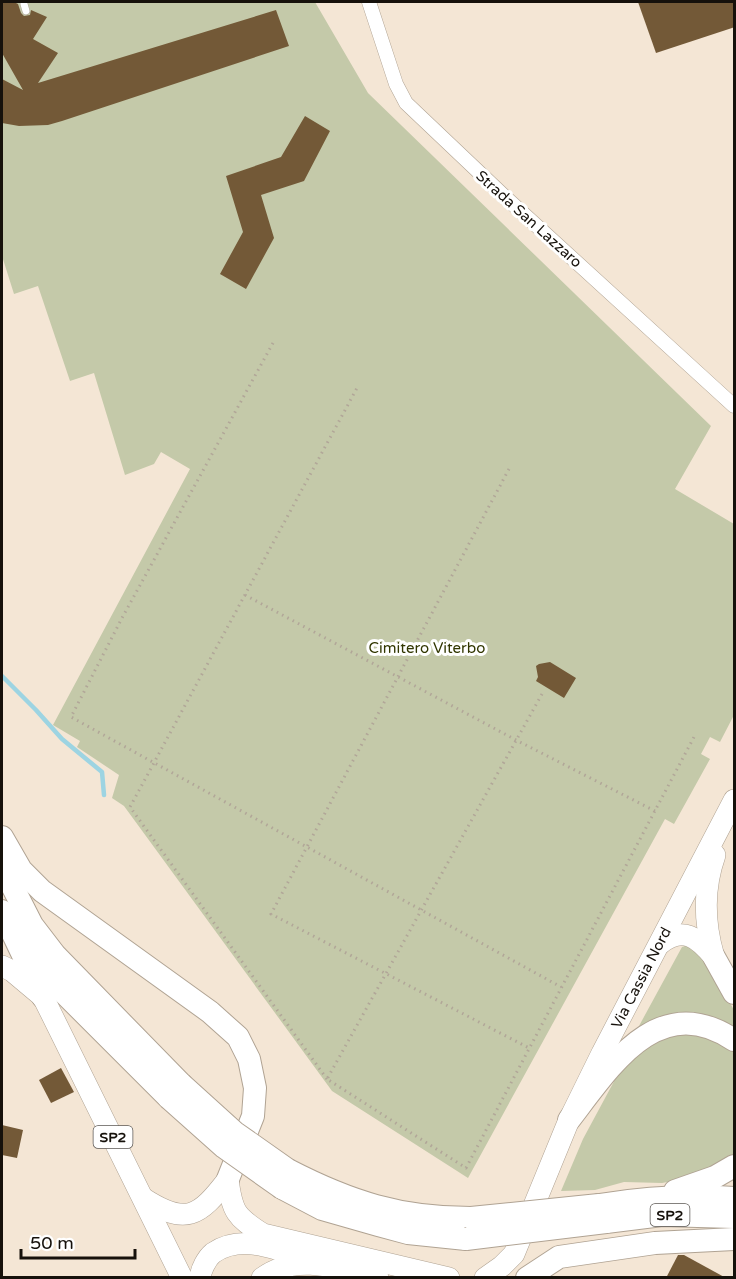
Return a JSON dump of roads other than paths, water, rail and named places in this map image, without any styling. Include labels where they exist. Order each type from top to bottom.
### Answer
[{"type":"highway","points":[[2,837],[21,870],[42,891],[210,1012],[238,1037],[249,1059],[255,1088],[253,1116],[228,1179]]},
{"type":"highway","name":"SP2","points":[[2,866],[32,925],[55,955],[175,1091]]},
{"type":"highway","name":"SP2","points":[[5,919],[54,983],[175,1091],[234,1132],[322,1209],[408,1233],[603,1214],[735,1217]]},
{"type":"highway","name":"SP2","points":[[5,919],[43,997]]},
{"type":"highway","points":[[714,957],[735,993]]},
{"type":"highway","points":[[569,1120],[624,1052],[648,1034],[662,1028],[690,1023],[714,1029],[735,1040]]},
{"type":"highway","points":[[641,1199],[698,1184],[735,1166]]},
{"type":"highway","points":[[641,1199],[735,1198]]},
{"type":"highway","name":"SP2","points":[[603,1214],[641,1199]]},
{"type":"highway","points":[[527,1278],[559,1257],[655,1243],[735,1239]]},
{"type":"main road","name":"Via Cassia Nord","points":[[485,1278],[514,1254],[569,1120],[734,800]]},
{"type":"main road","points":[[714,957],[707,932],[709,874],[734,800]]},
{"type":"main road","points":[[660,944],[676,935],[690,936],[703,944],[714,957]]},
{"type":"main road","points":[[2,966],[12,971],[43,997]]},
{"type":"main road","name":"SP2","points":[[43,997],[182,1278]]},
{"type":"main road","name":"Via Cassia Nord","points":[[518,1278],[553,1159]]},
{"type":"main road","points":[[142,1198],[176,1215],[192,1214],[209,1204],[228,1179]]},
{"type":"main road","points":[[228,1179],[230,1200],[242,1221],[263,1234],[449,1278]]},
{"type":"main road","points":[[200,1278],[210,1256],[224,1246],[242,1242],[275,1248],[317,1263],[378,1278]]},
{"type":"main road","points":[[262,1278],[288,1265],[317,1263]]},
{"type":"street","name":"Strada San Lazzaro","points":[[369,2],[396,84],[406,103],[504,196],[735,406]]},
{"type":"waterway","points":[[2,676],[62,739],[102,772],[104,795]]},
{"type":"park label","name":"Cimitero Viterbo","points":[[427,648]]}]
